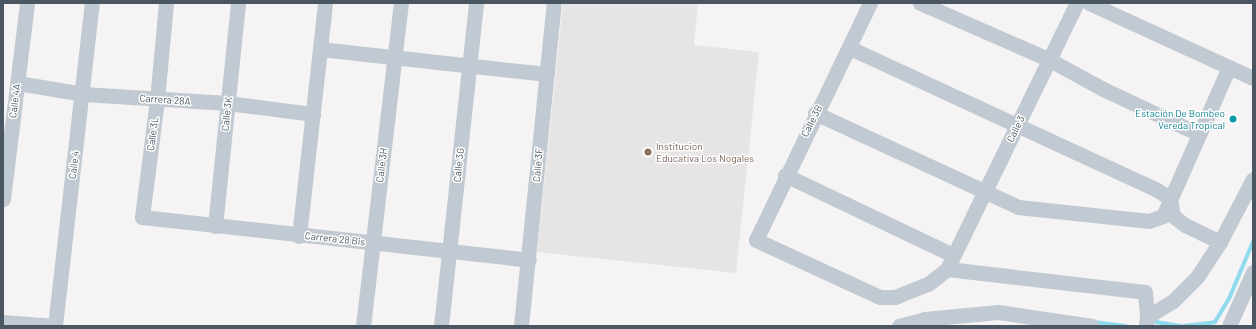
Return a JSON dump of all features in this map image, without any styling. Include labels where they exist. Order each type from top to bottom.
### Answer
[{"type":"street","name":"Calle 4A","points":[[3,199],[27,3]]},
{"type":"street","name":"Calle 4","points":[[55,326],[83,94],[92,3]]},
{"type":"street","name":"Calle 3L","points":[[142,217],[157,100],[166,3]]},
{"type":"street","name":"Calle 3K","points":[[215,226],[238,3]]},
{"type":"street","points":[[299,236],[325,3]]},
{"type":"street","name":"Calle 3H","points":[[363,326],[396,57],[401,3]]},
{"type":"street","name":"Calle 3G","points":[[441,326],[476,3]]},
{"type":"street","name":"Calle 3F","points":[[521,326],[529,260],[554,3]]},
{"type":"street","name":"Calle 3B","points":[[870,3],[850,48],[815,112],[756,240],[880,297],[894,297],[928,284],[947,270]]},
{"type":"street","points":[[920,3],[1048,59],[1102,89],[1199,134]]},
{"type":"street","name":"Calle 3","points":[[947,270],[953,255],[1017,128],[1048,59],[1077,3]]},
{"type":"street","points":[[1089,3],[1253,78]]},
{"type":"street","points":[[850,48],[1017,128],[1170,198]]},
{"type":"street","points":[[320,49],[546,74]]},
{"type":"street","points":[[815,112],[1018,207],[1149,221],[1163,216],[1229,67]]},
{"type":"street","name":"Carrera 28A","points":[[18,83],[83,94],[157,100],[228,103],[313,114]]},
{"type":"street","points":[[785,175],[953,255]]},
{"type":"street","points":[[1146,322],[1189,287],[1220,242],[1253,179]]},
{"type":"street","points":[[1170,198],[1173,216],[1185,225],[1220,242]]},
{"type":"street","name":"Carrera 28 Bis","points":[[142,217],[299,236],[529,260]]},
{"type":"street","points":[[947,270],[1145,292],[1146,322]]},
{"type":"street","points":[[1229,326],[1253,272]]},
{"type":"street","points":[[992,326],[998,312]]},
{"type":"street","points":[[899,326],[998,312],[1073,325],[1092,326]]},
{"type":"street","points":[[3,322],[55,326]]},
{"type":"shaded area","name":"Institucion Educativa Los Nogales","points":[[563,3],[698,3],[694,45],[759,52],[736,273],[537,252]]},
{"type":"waterway","points":[[1184,326],[1215,322],[1229,299],[1253,242]]},
{"type":"waterway","points":[[1094,322],[1126,326]]},
{"type":"waterway","points":[[1156,322],[1181,326]]},
{"type":"place","name":"Estación De Bombeo Vereda Tropical","points":[[1233,119]]},
{"type":"place","name":"Institucion Educativa Los Nogales","points":[[648,152]]}]
